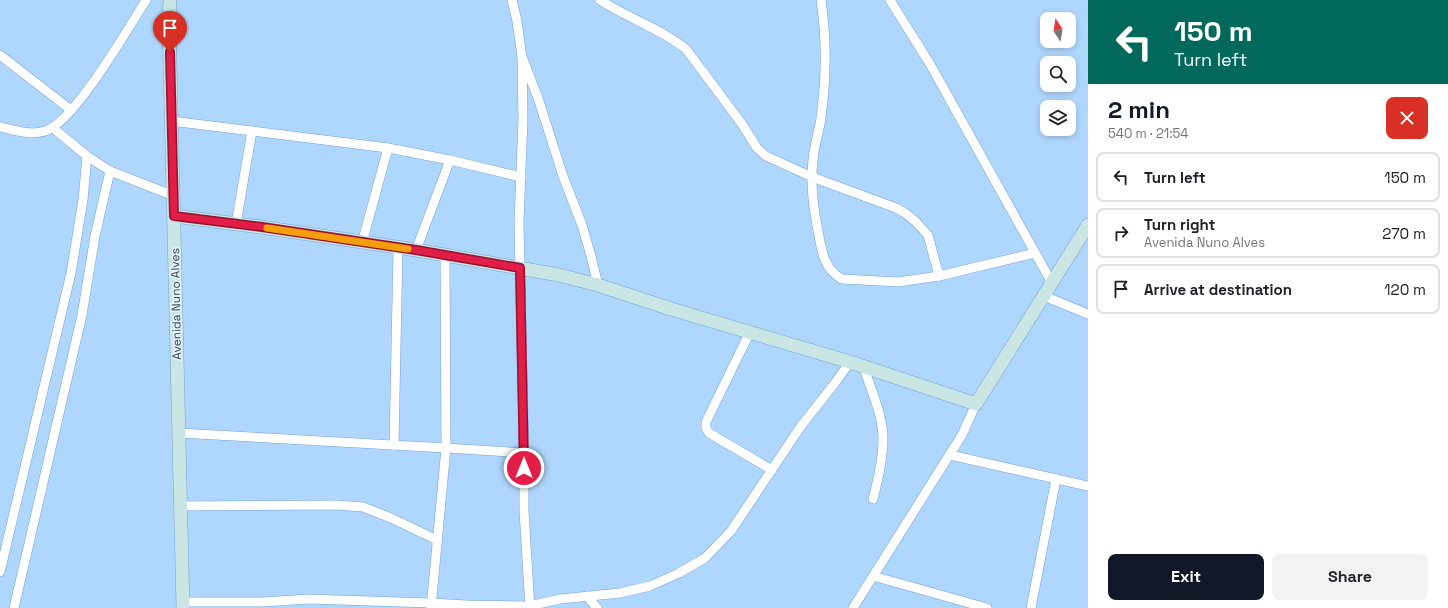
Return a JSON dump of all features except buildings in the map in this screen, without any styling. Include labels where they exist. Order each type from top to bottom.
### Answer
[{"type":"street","points":[[0,127],[35,133],[53,128],[71,110],[122,40],[145,0]]},
{"type":"street","name":"Avenida Nuno Alves","points":[[170,0],[171,121],[183,605]]},
{"type":"street","points":[[512,0],[517,21],[522,57],[523,119],[519,222],[524,511],[530,607]]},
{"type":"street","points":[[600,0],[616,10],[676,41],[686,49],[742,124],[757,148],[766,156],[812,177],[896,208],[915,221],[928,235],[939,276]]},
{"type":"street","points":[[821,0],[825,38],[825,67],[821,118],[813,160],[811,190],[823,257],[829,268],[835,275],[842,279],[898,282],[939,276],[1035,254]]},
{"type":"street","points":[[890,0],[933,71],[1052,283]]},
{"type":"street","points":[[0,55],[71,110]]},
{"type":"street","points":[[522,57],[538,98],[563,176],[582,225],[598,285]]},
{"type":"street","points":[[171,121],[388,148],[450,160],[521,177]]},
{"type":"street","points":[[53,128],[87,156],[110,171],[174,196]]},
{"type":"street","points":[[236,224],[252,131]]},
{"type":"street","points":[[362,243],[388,148]]},
{"type":"street","points":[[0,572],[71,273],[83,200],[87,156]]},
{"type":"street","points":[[416,250],[450,160]]},
{"type":"street","points":[[14,608],[82,315],[95,236],[110,171]]},
{"type":"street","points":[[174,216],[416,250],[559,275],[598,285],[671,309],[850,362],[864,368],[976,404]]},
{"type":"street","points":[[853,608],[950,455],[976,404],[1088,225]]},
{"type":"street","points":[[394,445],[398,248]]},
{"type":"street","points":[[431,605],[446,448],[445,256]]},
{"type":"street","points":[[1044,296],[1088,314]]},
{"type":"street","points":[[750,332],[706,422],[706,428],[709,433],[772,470]]},
{"type":"street","points":[[183,605],[308,599],[431,605],[530,607],[560,599],[620,593],[650,586],[679,573],[705,558],[731,531],[801,426],[850,362]]},
{"type":"street","points":[[864,368],[880,417],[883,438],[881,466],[873,500]]},
{"type":"street","points":[[179,433],[524,453]]},
{"type":"street","points":[[950,455],[1088,486]]},
{"type":"street","points":[[1031,608],[1056,479]]},
{"type":"street","points":[[180,506],[337,505],[363,507],[391,518],[437,540]]},
{"type":"street","points":[[873,576],[986,608]]},
{"type":"street","points":[[587,596],[597,608]]},
{"type":"slow traffic","points":[[267,228],[408,249]]},
{"type":"route","points":[[170,52],[174,216],[262,227],[416,250],[520,268],[524,468]]}]
